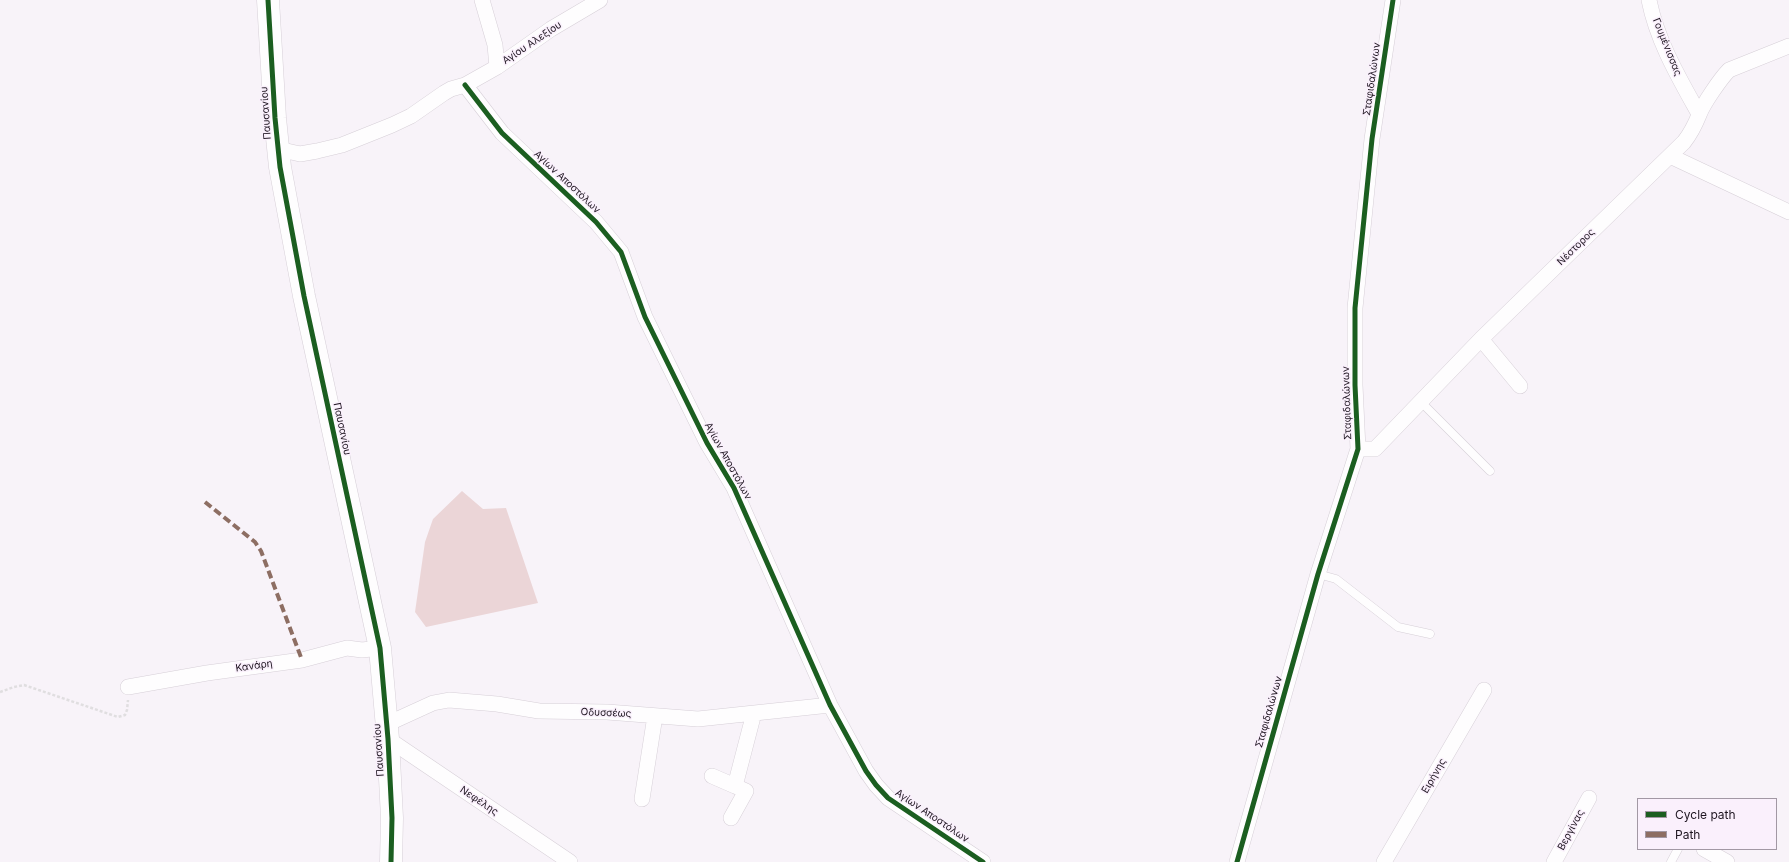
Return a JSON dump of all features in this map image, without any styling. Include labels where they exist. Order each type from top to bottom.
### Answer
[{"type":"street","name":"Παυσανίου","points":[[268,0],[280,167],[304,296],[380,648],[392,818],[391,862]]},
{"type":"street","points":[[482,0],[495,45],[497,67]]},
{"type":"street","name":"Αγίου Αλεξίου","points":[[278,149],[300,154],[317,152],[342,145],[392,125],[411,116],[451,89],[465,85],[497,67],[551,29],[600,0]]},
{"type":"street","name":"Σταφιδαλώνων","points":[[1237,862],[1318,574],[1358,449],[1355,385],[1355,308],[1372,139],[1393,0]]},
{"type":"street","name":"Γουμένισσας","points":[[1654,2],[1671,62],[1699,114]]},
{"type":"street","name":"Νέστορος","points":[[1358,449],[1375,449],[1481,339],[1684,142],[1692,131],[1699,114],[1723,76],[1729,70],[1789,46]]},
{"type":"street","name":"Αγίων Αποστόλων","points":[[465,85],[502,133],[596,222],[621,252],[645,317],[707,443],[734,488],[830,705],[866,771],[888,798],[983,862]]},
{"type":"street","points":[[1670,156],[1789,212]]},
{"type":"street","points":[[1481,339],[1520,386]]},
{"type":"street","name":"Κανάρη","points":[[128,687],[207,673],[302,660],[347,648],[362,650],[380,648]]},
{"type":"street","name":"Ειρήνης","points":[[1384,862],[1484,690]]},
{"type":"street","name":"Οδυσσέως","points":[[387,732],[433,703],[449,700],[496,704],[539,711],[607,712],[698,719],[830,705]]},
{"type":"street","points":[[735,786],[754,713]]},
{"type":"street","points":[[642,800],[655,716]]},
{"type":"street","name":"Νεφέλης","points":[[387,732],[570,862]]},
{"type":"street","points":[[712,776],[746,791],[731,818]]},
{"type":"street","name":"Βεργίνας","points":[[1554,862],[1588,798]]},
{"type":"street","points":[[1706,850],[1727,862]]},
{"type":"lane","points":[[1421,402],[1490,471]]},
{"type":"lane","points":[[1318,574],[1336,578],[1398,627],[1430,634]]},
{"type":"lane","points":[[1671,862],[1677,850]]},
{"type":"path","points":[[0,692],[24,685],[118,717],[125,715],[128,710],[128,687]]},
{"type":"shaded area","points":[[462,491],[483,509],[506,508],[538,603],[426,627],[415,612],[425,542],[433,519]]},
{"type":"marked path","points":[[205,502],[255,542],[261,551],[302,660]]},
{"type":"cycle path","points":[[268,0],[275,118],[280,167],[304,296],[380,648],[388,739],[392,818],[391,862]]},
{"type":"cycle path","points":[[1237,862],[1318,574],[1358,449],[1355,385],[1355,308],[1372,139],[1393,0]]},
{"type":"cycle path","points":[[465,85],[502,133],[596,222],[621,252],[645,317],[707,443],[734,488],[830,705],[866,771],[888,798],[983,862]]}]
